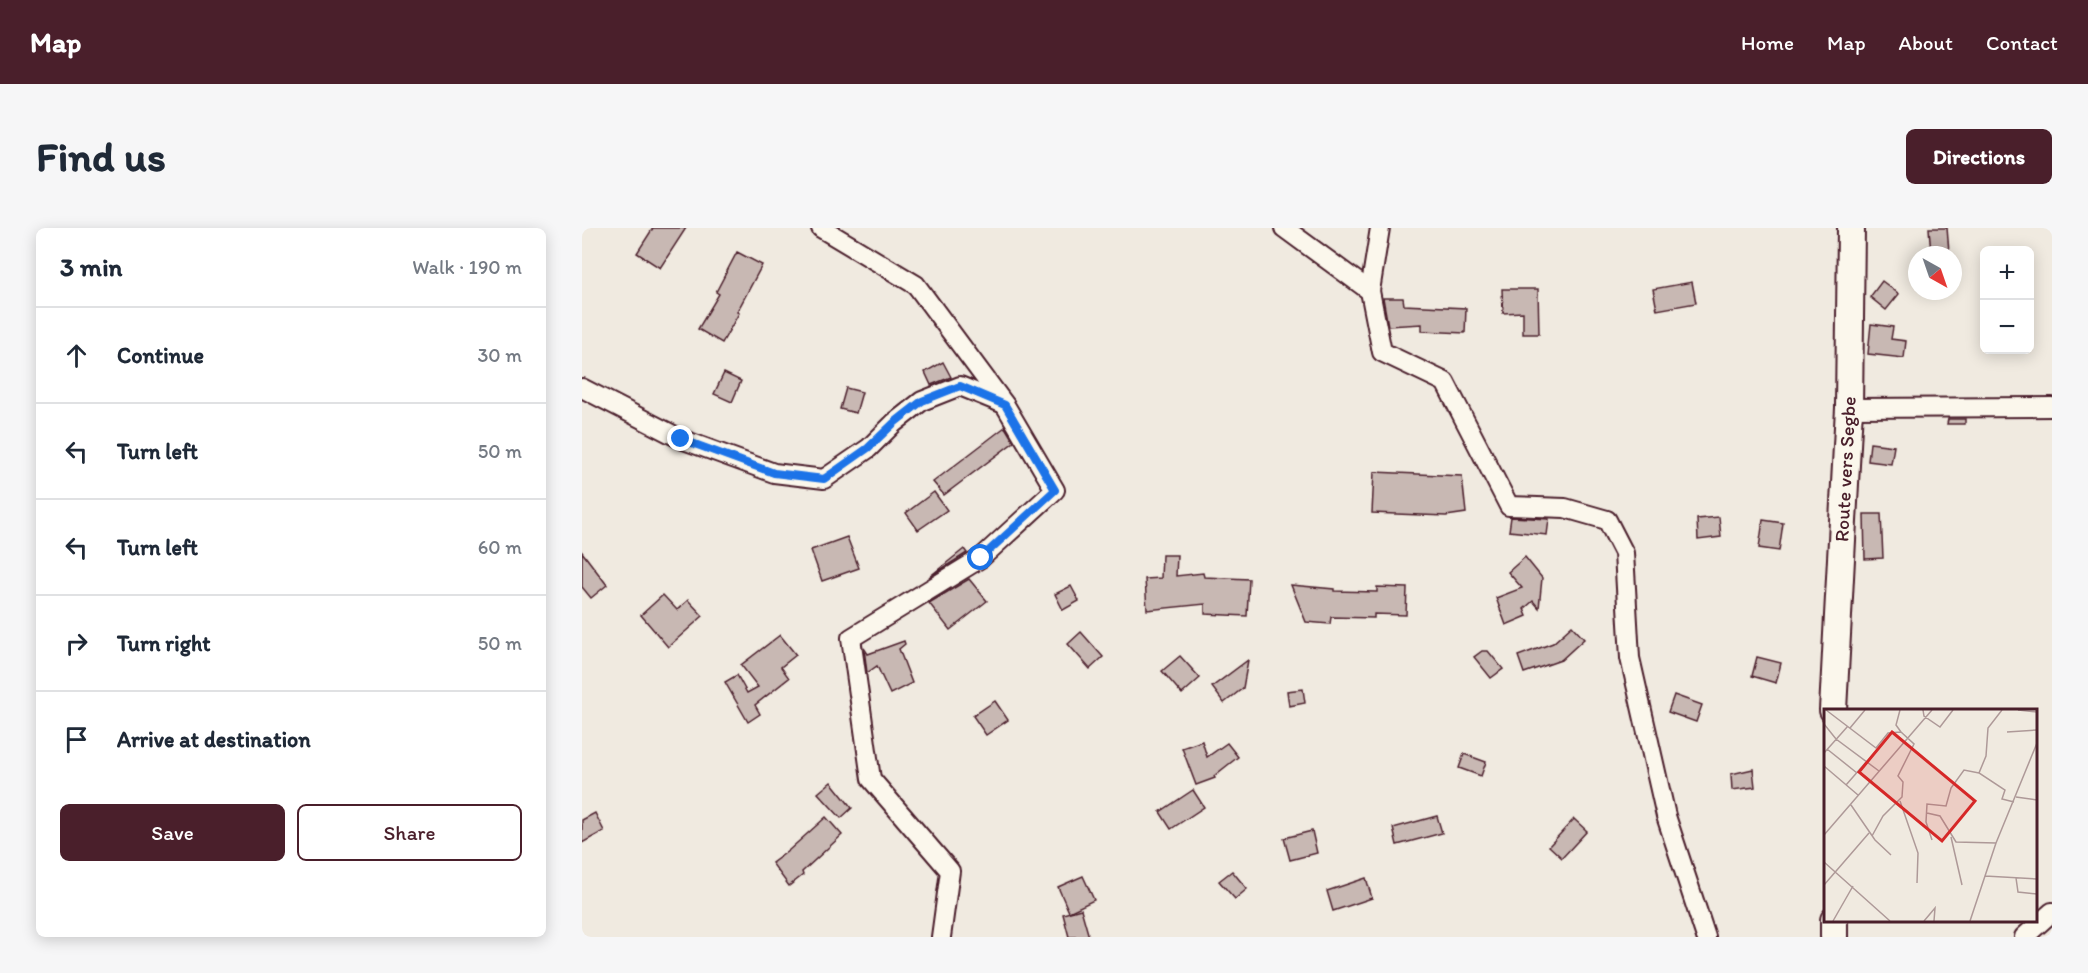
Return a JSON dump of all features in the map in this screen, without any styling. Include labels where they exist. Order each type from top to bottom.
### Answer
[{"type":"main road","name":"Route vers Segbe","points":[[1833,709],[1849,408],[1851,228]]},
{"type":"street","points":[[821,228],[916,285],[1005,405],[1055,490],[981,558],[851,638],[871,779],[950,871],[941,937]]},
{"type":"street","points":[[1284,228],[1370,291]]},
{"type":"street","points":[[1380,228],[1370,291],[1382,352],[1445,382],[1509,506],[1565,508],[1607,520],[1624,553],[1630,658],[1666,816],[1706,937]]},
{"type":"street","points":[[582,388],[681,439],[774,473],[824,479],[868,448],[922,401],[960,386],[1005,405]]},
{"type":"street","points":[[1849,408],[2052,407]]},
{"type":"street","points":[[2024,937],[2052,912]]},
{"type":"building","points":[[653,228],[686,228],[660,268],[637,253]]},
{"type":"building","points":[[1929,228],[1947,228],[1948,246],[1930,246]]},
{"type":"building","points":[[737,252],[762,265],[722,343],[698,329],[719,294],[716,292]]},
{"type":"building","points":[[1882,281],[1899,294],[1886,310],[1870,297]]},
{"type":"building","points":[[1692,282],[1696,303],[1657,310],[1653,289]]},
{"type":"building","points":[[1502,289],[1538,289],[1539,334],[1523,334],[1523,312],[1503,313]]},
{"type":"building","points":[[1383,298],[1403,298],[1404,305],[1466,308],[1465,333],[1422,331],[1422,324],[1388,326]]},
{"type":"building","points":[[1871,324],[1893,327],[1891,339],[1906,341],[1904,358],[1868,354]]},
{"type":"building","points":[[943,362],[951,377],[931,385],[925,372]]},
{"type":"building","points":[[724,373],[741,381],[732,402],[714,394]]},
{"type":"building","points":[[846,388],[862,392],[856,413],[840,409]]},
{"type":"building","points":[[1948,419],[1965,419],[1965,424],[1947,424]]},
{"type":"building","points":[[1005,427],[1014,442],[944,495],[933,482]]},
{"type":"building","points":[[1870,443],[1894,446],[1891,464],[1868,461]]},
{"type":"building","points":[[1374,472],[1462,476],[1466,513],[1446,516],[1372,513]]},
{"type":"building","points":[[934,492],[947,510],[918,530],[906,513]]},
{"type":"building","points":[[1864,514],[1881,514],[1883,558],[1865,559]]},
{"type":"building","points":[[1511,517],[1549,519],[1547,535],[1509,531]]},
{"type":"building","points":[[1719,517],[1721,537],[1698,540],[1697,519]]},
{"type":"building","points":[[1763,520],[1783,523],[1779,551],[1759,548]]},
{"type":"building","points":[[847,537],[859,568],[822,581],[811,550]]},
{"type":"building","points":[[964,549],[967,553],[929,577]]},
{"type":"building","points":[[582,552],[607,585],[591,598],[582,587]]},
{"type":"building","points":[[1162,555],[1177,555],[1176,576],[1203,573],[1204,577],[1249,579],[1247,616],[1205,614],[1205,604],[1147,610],[1145,579],[1161,578]]},
{"type":"building","points":[[1525,557],[1542,578],[1539,608],[1533,601],[1524,609],[1527,616],[1506,625],[1496,598],[1522,588],[1508,572]]},
{"type":"building","points":[[969,579],[987,601],[950,630],[929,603]]},
{"type":"building","points":[[1291,585],[1334,589],[1334,591],[1377,592],[1377,587],[1407,588],[1406,615],[1374,614],[1374,618],[1331,617],[1330,624],[1306,622]]},
{"type":"building","points":[[1071,586],[1079,601],[1063,610],[1055,594]]},
{"type":"building","points":[[663,595],[677,610],[688,600],[703,616],[668,647],[641,615]]},
{"type":"building","points":[[1572,626],[1584,639],[1561,660],[1524,673],[1518,656],[1553,643]]},
{"type":"building","points":[[1081,632],[1103,657],[1090,669],[1068,644]]},
{"type":"building","points":[[780,635],[796,655],[781,667],[789,678],[755,705],[760,714],[748,722],[725,682],[737,675],[747,693],[758,687],[741,665]]},
{"type":"building","points":[[904,641],[905,644],[899,649],[912,683],[890,694],[877,666],[867,673],[864,648],[868,654]]},
{"type":"building","points":[[1482,651],[1488,651],[1503,669],[1491,678],[1474,657]]},
{"type":"building","points":[[1180,656],[1200,678],[1182,694],[1162,671]]},
{"type":"building","points":[[1757,657],[1781,663],[1776,683],[1752,676]]},
{"type":"building","points":[[1248,660],[1243,688],[1224,703],[1212,687]]},
{"type":"building","points":[[1303,689],[1305,703],[1289,706],[1287,691]]},
{"type":"building","points":[[1674,695],[1702,705],[1696,722],[1668,712]]},
{"type":"building","points":[[995,701],[1008,720],[986,735],[973,716]]},
{"type":"building","points":[[1202,741],[1207,757],[1227,743],[1238,757],[1214,776],[1215,778],[1196,785],[1182,748]]},
{"type":"building","points":[[1464,754],[1486,762],[1481,776],[1459,768]]},
{"type":"building","points":[[1753,769],[1755,787],[1732,790],[1731,774]]},
{"type":"building","points":[[831,782],[852,808],[841,818],[818,793]]},
{"type":"building","points":[[1193,790],[1204,807],[1171,829],[1160,812]]},
{"type":"building","points":[[595,813],[604,831],[582,843],[582,820]]},
{"type":"building","points":[[1437,816],[1442,833],[1397,845],[1393,828]]},
{"type":"building","points":[[826,817],[842,835],[789,886],[772,863]]},
{"type":"building","points":[[1574,819],[1587,831],[1562,858],[1549,846]]},
{"type":"building","points":[[1312,831],[1317,853],[1290,860],[1284,838]]},
{"type":"building","points":[[1232,871],[1247,889],[1235,899],[1219,881]]},
{"type":"building","points":[[1083,876],[1094,900],[1069,912],[1058,887]]},
{"type":"building","points":[[1366,878],[1372,898],[1333,911],[1327,891]]},
{"type":"building","points":[[1081,909],[1089,937],[1069,937],[1063,914]]},
{"type":"route","points":[[681,439],[774,473],[824,479],[868,448],[922,401],[960,386],[1005,405],[1055,490],[981,558]]}]
